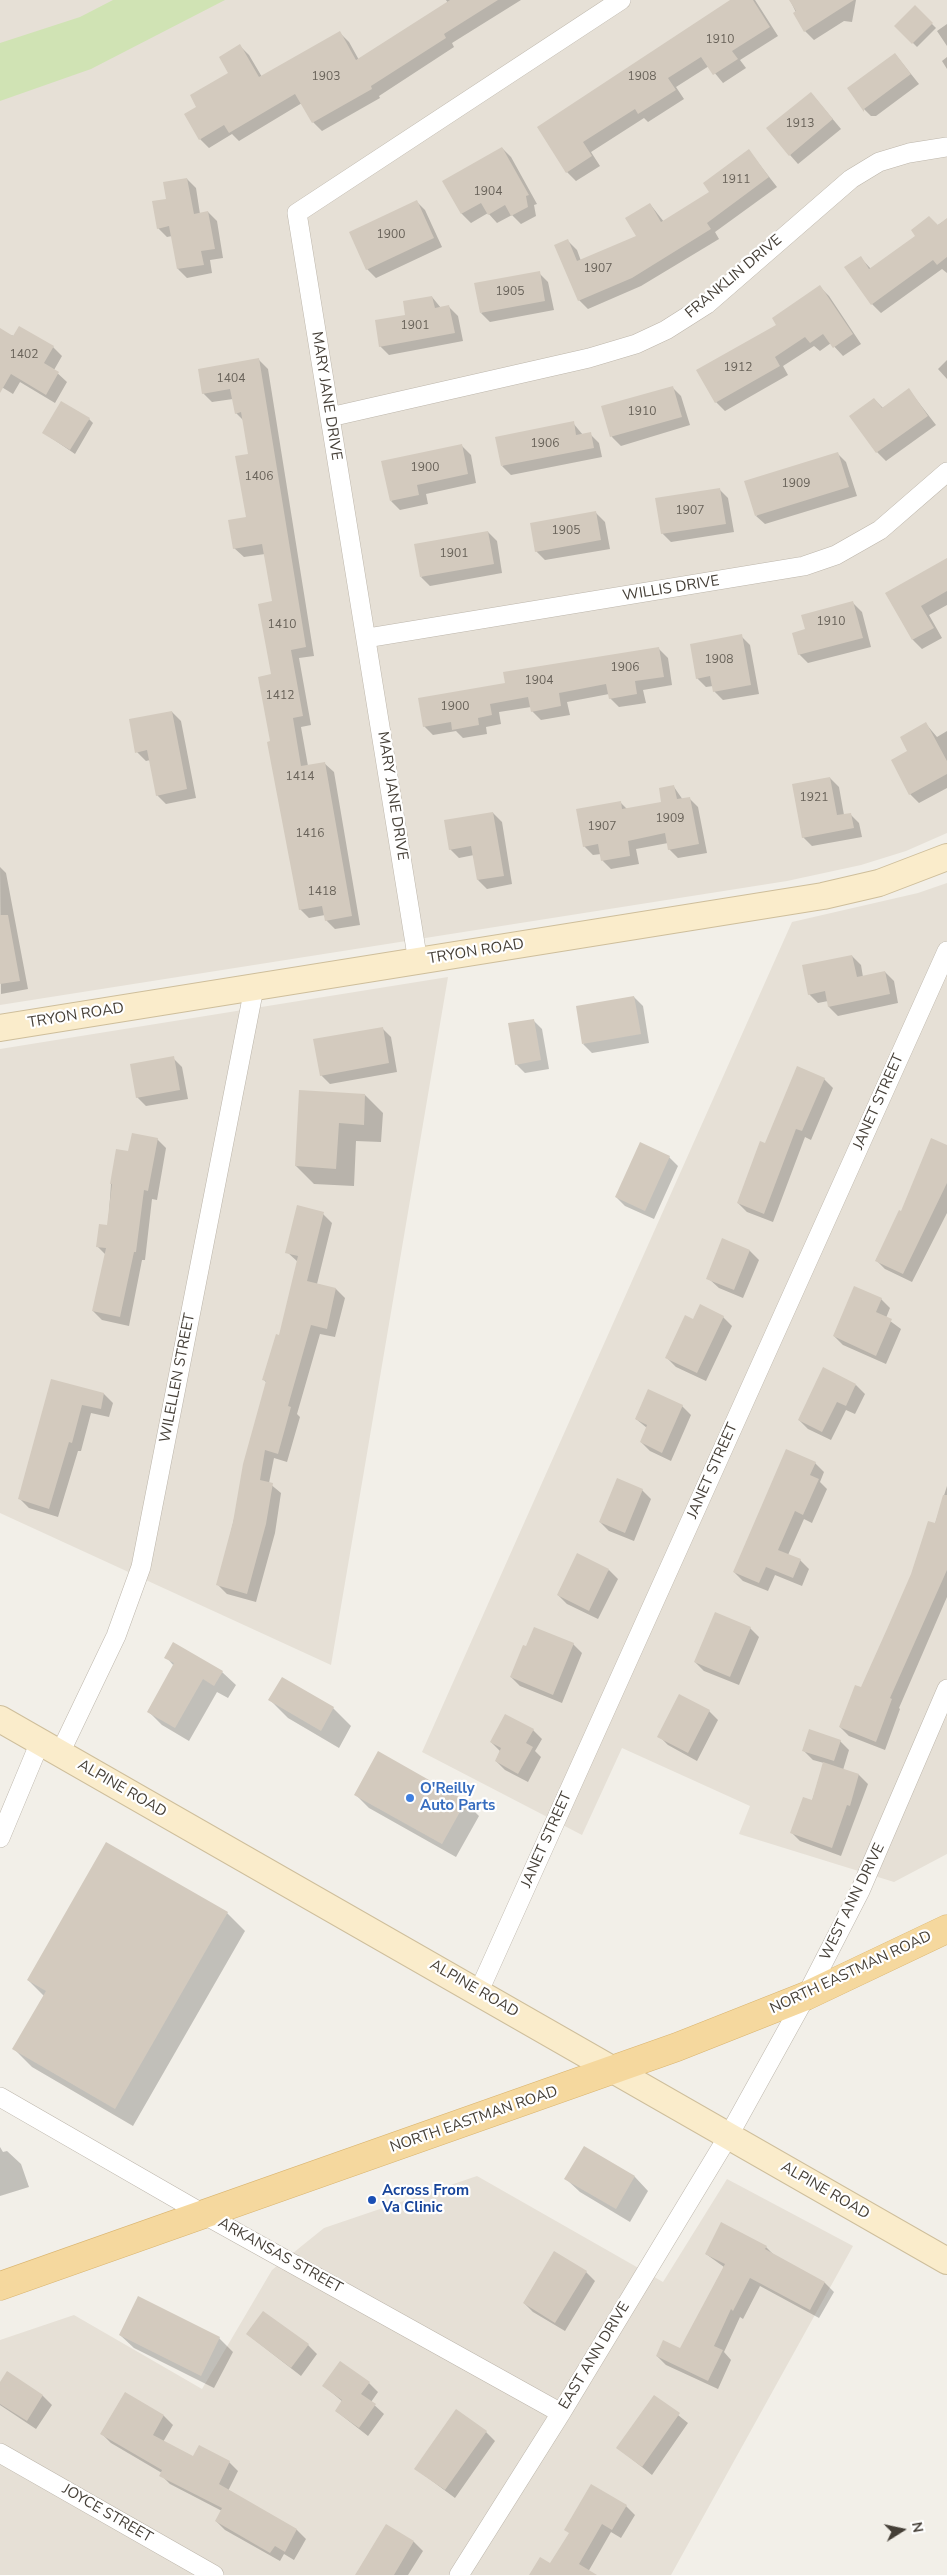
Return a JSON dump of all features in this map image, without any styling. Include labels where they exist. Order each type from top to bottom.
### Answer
[{"type":"main road","name":"TRYON ROAD","points":[[0,1028],[823,896],[879,883],[947,857]]},
{"type":"main road","name":"ALPINE ROAD","points":[[0,1719],[729,2135],[947,2262]]},
{"type":"main road","name":"NORTH EASTMAN ROAD","points":[[0,2286],[615,2070],[806,1996],[944,1929]]},
{"type":"street","name":"MARY JANE DRIVE","points":[[418,962],[367,638],[296,213],[620,0]]},
{"type":"street","name":"FRANKLIN DRIVE","points":[[330,417],[589,358],[636,344],[666,330],[707,304],[851,179],[879,162],[909,153],[947,147]]},
{"type":"street","name":"WILLIS DRIVE","points":[[367,638],[804,566],[836,555],[880,530],[947,472]]},
{"type":"street","name":"JANET STREET","points":[[479,1992],[947,951]]},
{"type":"street","name":"WILELLEN STREET","points":[[0,1838],[116,1636],[141,1567],[254,988]]},
{"type":"street","name":"WEST ANN DRIVE","points":[[729,2135],[806,1996],[860,1890],[947,1689]]},
{"type":"street","name":"ARKANSAS STREET","points":[[0,2097],[205,2215],[561,2413]]},
{"type":"street","name":"EAST ANN DRIVE","points":[[459,2575],[561,2413],[729,2135]]},
{"type":"street","name":"JOYCE STREET","points":[[0,2453],[214,2575]]},
{"type":"shaded area","points":[[0,0],[947,0],[947,833],[906,851],[861,865],[787,881],[0,1005]]},
{"type":"shaded area","points":[[947,883],[947,1854],[894,1882],[739,1834],[750,1806],[622,1748],[582,1835],[422,1752],[792,922],[918,893]]},
{"type":"shaded area","points":[[448,977],[331,1665],[0,1513],[0,1049]]},
{"type":"shaded area","points":[[477,2176],[663,2282],[727,2179],[853,2246],[671,2575],[0,2575],[0,2340],[74,2315],[202,2389],[272,2270],[324,2228]]},
{"type":"green space","points":[[113,0],[225,0],[91,69],[0,101],[0,43],[80,17]]},
{"type":"building","points":[[450,0],[498,0],[444,34],[446,38],[371,86],[372,89],[312,123],[295,94],[229,133],[224,125],[199,140],[184,114],[196,107],[190,95],[228,73],[219,57],[240,44],[259,77],[340,31],[356,60]]},
{"type":"building","points":[[730,0],[753,0],[770,27],[732,51],[738,59],[713,75],[701,57],[668,78],[676,90],[638,114],[635,109],[583,142],[592,156],[566,173],[537,127]]},
{"type":"building","points":[[789,0],[854,0],[804,32],[793,13],[796,11]]},
{"type":"building","points":[[915,5],[933,23],[912,44],[894,26]]},
{"type":"building","points":[[895,53],[911,74],[864,109],[864,112],[847,88]]},
{"type":"building","points":[[811,92],[833,119],[789,156],[766,128]]},
{"type":"building","points":[[502,147],[529,195],[526,196],[528,207],[511,216],[505,205],[488,215],[481,203],[461,214],[442,181]]},
{"type":"building","points":[[749,149],[769,177],[707,223],[711,229],[632,278],[578,301],[554,245],[568,239],[577,261],[636,236],[625,218],[650,203],[661,222],[709,192],[703,183]]},
{"type":"building","points":[[187,178],[194,214],[208,211],[215,249],[201,251],[204,265],[177,269],[169,226],[157,229],[152,201],[166,199],[163,182]]},
{"type":"building","points":[[417,200],[434,238],[366,270],[349,232]]},
{"type":"building","points":[[929,216],[938,225],[947,218],[947,257],[937,265],[933,260],[871,305],[844,267],[861,256],[869,269],[915,236],[911,230]]},
{"type":"building","points":[[540,271],[545,301],[480,313],[474,283]]},
{"type":"building","points":[[820,285],[853,334],[833,348],[823,334],[810,343],[805,337],[775,357],[780,366],[715,403],[696,370],[776,325],[772,318]]},
{"type":"building","points":[[432,296],[435,308],[449,305],[455,333],[379,347],[375,320],[405,315],[403,301]]},
{"type":"building","points":[[19,326],[54,346],[44,363],[59,372],[46,395],[11,374],[0,393],[0,328],[13,336]]},
{"type":"building","points":[[259,358],[306,647],[291,650],[303,716],[293,718],[301,766],[325,762],[352,916],[325,921],[322,906],[299,910],[267,742],[270,741],[258,677],[271,674],[258,604],[272,601],[262,544],[233,549],[228,520],[246,517],[235,456],[248,454],[241,412],[235,414],[230,389],[202,394],[198,369]]},
{"type":"building","points":[[673,386],[682,417],[610,437],[601,406]]},
{"type":"building","points":[[909,388],[928,416],[876,453],[849,416],[874,398],[882,408]]},
{"type":"building","points":[[61,401],[90,418],[70,450],[42,433]]},
{"type":"building","points":[[574,421],[576,435],[591,432],[594,448],[501,466],[495,437]]},
{"type":"building","points":[[462,444],[468,474],[417,485],[419,495],[390,501],[381,461]]},
{"type":"building","points":[[838,452],[849,487],[755,516],[744,481]]},
{"type":"building","points":[[720,488],[726,524],[661,534],[655,498]]},
{"type":"building","points":[[596,511],[601,540],[535,552],[530,523]]},
{"type":"building","points":[[488,531],[494,564],[420,577],[414,544]]},
{"type":"building","points":[[947,558],[947,591],[921,606],[934,628],[912,640],[885,593]]},
{"type":"building","points":[[853,601],[863,638],[798,655],[792,633],[805,629],[801,615]]},
{"type":"building","points":[[742,634],[751,685],[713,692],[710,676],[696,679],[690,644]]},
{"type":"building","points":[[659,647],[664,677],[635,681],[637,694],[609,699],[606,684],[559,693],[561,706],[531,712],[528,697],[490,704],[492,715],[478,718],[479,725],[452,730],[451,722],[423,727],[418,698],[505,683],[503,672]]},
{"type":"building","points":[[172,711],[187,789],[156,796],[147,750],[135,753],[129,719]]},
{"type":"building","points":[[926,722],[947,761],[947,774],[909,795],[891,760],[907,751],[900,737]]},
{"type":"building","points":[[830,777],[837,815],[851,813],[854,828],[802,838],[792,784]]},
{"type":"building","points":[[674,785],[677,799],[690,797],[699,844],[668,850],[665,833],[628,841],[630,856],[601,861],[598,844],[583,847],[576,809],[621,801],[622,809],[661,802],[659,788]]},
{"type":"building","points":[[493,812],[504,876],[477,880],[471,846],[449,850],[444,820]]},
{"type":"building","points":[[0,915],[8,915],[20,981],[0,984]]},
{"type":"building","points":[[852,955],[857,977],[885,971],[890,994],[828,1007],[825,991],[808,995],[802,965]]},
{"type":"building","points":[[634,996],[641,1034],[582,1044],[576,1006]]},
{"type":"building","points":[[534,1019],[541,1060],[515,1065],[508,1023]]},
{"type":"building","points":[[383,1027],[389,1063],[320,1076],[313,1039]]},
{"type":"building","points":[[174,1056],[180,1090],[136,1098],[130,1064]]},
{"type":"building","points":[[797,1066],[825,1078],[802,1131],[796,1129],[764,1214],[737,1203],[760,1141],[765,1143]]},
{"type":"building","points":[[299,1090],[365,1094],[364,1125],[339,1123],[336,1169],[295,1166]]},
{"type":"building","points":[[132,1133],[158,1138],[148,1191],[144,1190],[136,1252],[134,1252],[120,1317],[92,1311],[106,1248],[96,1247],[99,1224],[107,1225],[112,1184],[110,1184],[116,1149],[128,1151]]},
{"type":"building","points":[[931,1138],[947,1145],[947,1183],[903,1274],[875,1261],[899,1210],[901,1211]]},
{"type":"building","points":[[640,1142],[670,1156],[645,1211],[615,1197]]},
{"type":"building","points":[[297,1205],[324,1212],[307,1281],[336,1288],[327,1329],[311,1325],[288,1406],[291,1407],[278,1454],[265,1450],[260,1480],[273,1483],[266,1524],[247,1594],[216,1585],[233,1522],[243,1464],[266,1381],[262,1380],[276,1334],[279,1335],[298,1256],[285,1253]]},
{"type":"building","points":[[722,1238],[750,1250],[734,1290],[706,1279]]},
{"type":"building","points":[[854,1286],[882,1298],[876,1312],[892,1319],[876,1356],[833,1336]]},
{"type":"building","points":[[700,1304],[724,1316],[697,1373],[665,1358],[685,1315],[693,1319]]},
{"type":"building","points":[[823,1367],[856,1384],[846,1406],[837,1402],[822,1432],[798,1420]]},
{"type":"building","points":[[51,1379],[104,1393],[101,1409],[82,1405],[72,1443],[69,1442],[49,1509],[18,1499]]},
{"type":"building","points":[[648,1389],[683,1405],[662,1453],[640,1442],[647,1425],[635,1419]]},
{"type":"building","points":[[786,1449],[816,1462],[810,1475],[819,1479],[803,1515],[795,1511],[778,1550],[801,1559],[793,1578],[766,1567],[759,1583],[733,1572]]},
{"type":"building","points":[[617,1478],[643,1489],[625,1533],[599,1522]]},
{"type":"building","points":[[943,1495],[947,1495],[947,1570],[890,1698],[892,1699],[876,1742],[839,1727],[855,1685],[861,1687],[911,1574],[928,1521],[935,1523]]},
{"type":"building","points":[[577,1553],[609,1569],[589,1611],[557,1595]]},
{"type":"building","points":[[715,1612],[751,1627],[730,1677],[694,1662]]},
{"type":"building","points":[[534,1627],[574,1643],[553,1695],[510,1677],[523,1645],[526,1646]]},
{"type":"building","points":[[173,1642],[223,1671],[214,1686],[203,1679],[175,1728],[147,1712],[174,1663],[164,1658]]},
{"type":"building","points":[[282,1677],[334,1707],[321,1731],[268,1700]]},
{"type":"building","points":[[679,1694],[710,1710],[688,1753],[657,1737]]},
{"type":"building","points":[[505,1714],[534,1729],[526,1743],[533,1747],[518,1774],[495,1761],[501,1748],[490,1742]]},
{"type":"building","points":[[809,1729],[841,1740],[834,1761],[802,1751]]},
{"type":"building","name":"O'Reilly Auto Parts","points":[[378,1751],[466,1801],[442,1844],[354,1795]]},
{"type":"building","points":[[823,1762],[859,1774],[850,1806],[847,1805],[832,1848],[790,1833],[803,1797],[812,1800]]},
{"type":"building","points":[[106,1842],[228,1912],[115,2109],[12,2049],[46,1991],[27,1980]]},
{"type":"building","points":[[584,2146],[635,2176],[616,2209],[564,2179]]},
{"type":"building","points":[[721,2222],[767,2246],[765,2249],[825,2282],[810,2310],[750,2278],[733,2311],[731,2309],[714,2346],[723,2350],[708,2381],[656,2356],[663,2340],[680,2348],[725,2264],[705,2254]]},
{"type":"building","points":[[554,2251],[587,2271],[555,2323],[523,2303]]},
{"type":"building","points":[[138,2296],[220,2337],[201,2376],[119,2335]]},
{"type":"building","points":[[263,2311],[309,2344],[291,2368],[246,2334]]},
{"type":"building","points":[[340,2361],[370,2382],[361,2394],[376,2404],[359,2428],[335,2411],[342,2400],[322,2386]]},
{"type":"building","points":[[7,2371],[43,2395],[27,2421],[0,2404],[0,2382]]},
{"type":"building","points":[[125,2392],[164,2415],[153,2435],[193,2456],[199,2445],[230,2461],[219,2484],[297,2529],[285,2552],[275,2546],[270,2553],[215,2521],[222,2508],[159,2476],[162,2470],[100,2434]]},
{"type":"building","points":[[654,2395],[680,2413],[642,2467],[616,2448]]},
{"type":"building","points":[[456,2409],[487,2431],[445,2490],[414,2469]]},
{"type":"building","points":[[591,2484],[627,2505],[612,2530],[602,2524],[579,2564],[597,2575],[529,2575],[540,2557],[550,2563],[569,2533],[564,2530]]},
{"type":"building","points":[[386,2524],[414,2541],[394,2575],[355,2575]]},
{"type":"place","name":"O'Reilly Auto Parts","points":[[410,1798]]},
{"type":"place","name":"Across From Va Clinic","points":[[372,2200]]}]
